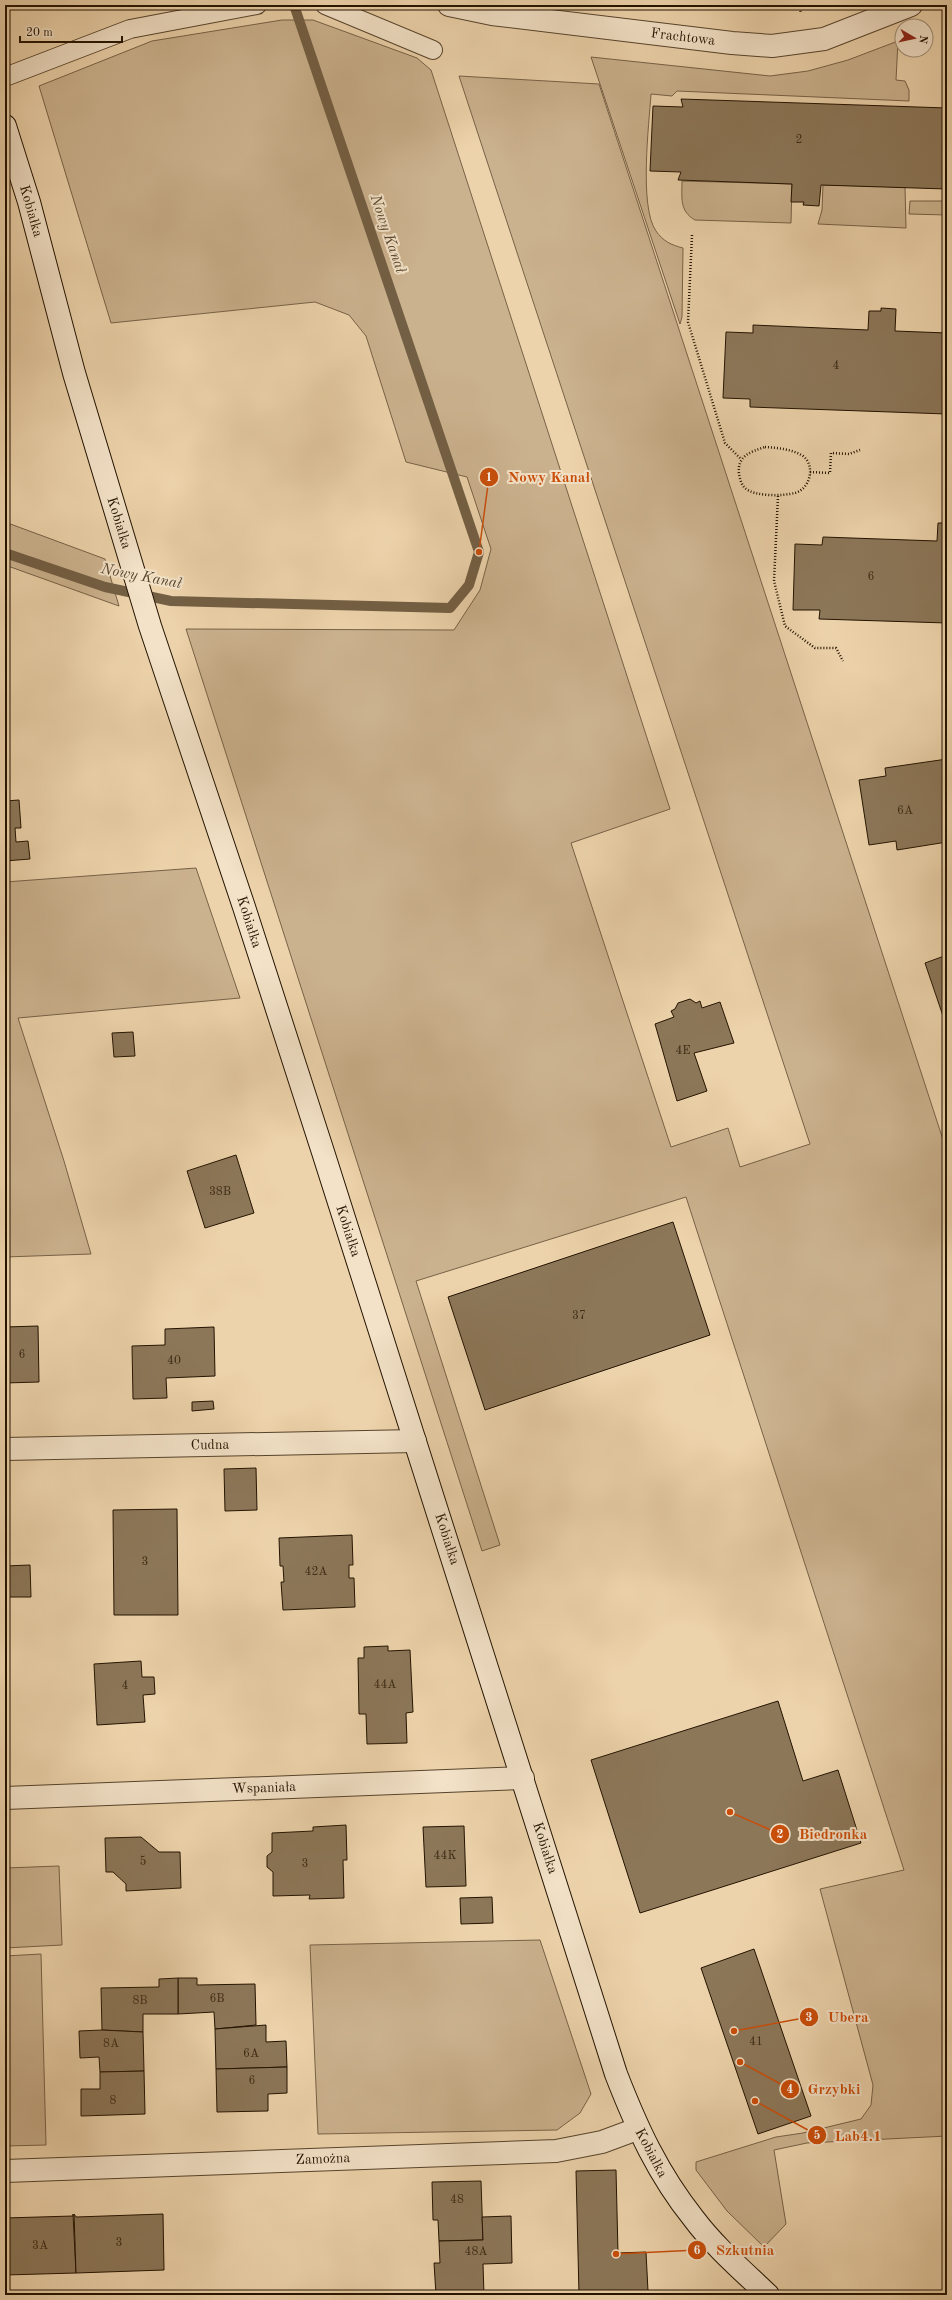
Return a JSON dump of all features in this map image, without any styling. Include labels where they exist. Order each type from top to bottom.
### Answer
[{"type":"street","name":"Frachtowa","points":[[449,5],[500,15],[732,43],[772,46],[824,39],[911,5]]},
{"type":"street","name":"Kobiałka","points":[[5,126],[29,202],[74,373],[150,626],[244,907],[523,1778],[616,2074],[637,2128],[666,2181],[694,2220],[768,2295]]},
{"type":"street","name":"Cudna","points":[[5,1449],[415,1441]]},
{"type":"street","name":"Wspaniała","points":[[5,1798],[523,1778]]},
{"type":"street","name":"Zamożna","points":[[5,2171],[556,2151],[602,2142],[637,2128]]},
{"type":"lane","points":[[5,77],[130,29],[257,5]]},
{"type":"lane","points":[[325,5],[433,50]]},
{"type":"path","points":[[692,235],[688,322],[725,443],[741,459]]},
{"type":"path","points":[[765,447],[792,451],[804,457],[810,465],[808,483],[800,492],[778,496],[753,492],[745,488],[740,480],[738,467],[741,459],[751,452],[765,447]]},
{"type":"path","points":[[810,472],[830,473],[831,453],[849,454],[860,450]]},
{"type":"path","points":[[778,496],[774,581],[785,626],[815,648],[836,648],[843,660]]},
{"type":"shaded area","points":[[282,20],[313,20],[417,58],[431,70],[670,809],[571,843],[671,1147],[728,1128],[740,1167],[810,1144],[459,76],[599,84],[947,1152],[947,2136],[807,2143],[774,2150],[786,2224],[764,2247],[727,2211],[696,2170],[696,2162],[776,2137],[803,2133],[861,2119],[871,2105],[873,2085],[820,1889],[904,1870],[686,1197],[416,1281],[500,1545],[482,1551],[186,629],[454,630],[480,590],[491,549],[467,477],[406,462],[366,336],[349,315],[315,302],[111,323],[39,86],[152,41]]},
{"type":"shaded area","points":[[894,43],[894,58],[897,58],[896,80],[905,81],[909,90],[909,101],[677,91],[672,96],[651,94],[646,165],[648,204],[651,219],[656,231],[668,242],[683,248],[682,317],[680,324],[591,57],[770,76],[808,71],[848,60]]},
{"type":"shaded area","points":[[682,181],[792,184],[791,223],[695,220],[686,212],[682,203]]},
{"type":"shaded area","points":[[823,185],[905,187],[906,228],[818,224],[822,210]]},
{"type":"shaded area","points":[[910,201],[947,201],[947,215],[909,214]]},
{"type":"shaded area","points":[[5,522],[105,559],[119,606],[5,565]]},
{"type":"shaded area","points":[[196,868],[240,998],[18,1018],[64,1161],[91,1254],[5,1257],[5,882]]},
{"type":"shaded area","points":[[59,1866],[62,1945],[5,1948],[5,1868]]},
{"type":"shaded area","points":[[540,1940],[591,2094],[580,2113],[557,2130],[318,2134],[310,1945]]},
{"type":"shaded area","points":[[41,1954],[46,2145],[5,2146],[5,1956]]},
{"type":"building","points":[[681,99],[947,108],[947,189],[821,185],[819,206],[803,205],[804,202],[791,202],[792,184],[678,180],[681,172],[650,171],[653,106],[683,107]]},
{"type":"building","points":[[881,308],[896,309],[895,331],[947,333],[947,414],[750,407],[750,399],[723,398],[726,332],[753,333],[753,325],[868,330],[869,311],[881,311]]},
{"type":"building","points":[[938,523],[947,523],[947,623],[819,619],[820,610],[793,610],[795,544],[822,545],[823,537],[937,541]]},
{"type":"building","points":[[947,759],[947,842],[897,850],[896,841],[869,845],[859,780],[886,776],[885,768]]},
{"type":"building","points":[[19,800],[21,828],[15,828],[16,842],[28,841],[30,859],[5,861],[5,801]]},
{"type":"building","points":[[947,955],[947,1015],[943,1016],[925,963]]},
{"type":"building","points":[[690,999],[696,1003],[700,1001],[702,1008],[720,1002],[734,1043],[694,1053],[707,1091],[677,1101],[655,1024],[674,1017],[671,1011],[675,1009],[678,1003]]},
{"type":"building","points":[[133,1032],[135,1056],[114,1057],[112,1033]]},
{"type":"building","points":[[236,1155],[254,1213],[205,1228],[187,1171]]},
{"type":"building","points":[[673,1222],[710,1335],[485,1410],[448,1297]]},
{"type":"building","points":[[38,1326],[39,1382],[5,1383],[5,1327]]},
{"type":"building","points":[[214,1327],[215,1376],[166,1378],[167,1398],[133,1399],[132,1346],[165,1345],[165,1329]]},
{"type":"building","points":[[213,1401],[214,1409],[192,1411],[192,1402]]},
{"type":"building","points":[[256,1468],[257,1510],[225,1511],[224,1469]]},
{"type":"building","points":[[177,1509],[178,1615],[114,1615],[113,1510]]},
{"type":"building","points":[[352,1535],[353,1565],[349,1565],[349,1578],[354,1578],[355,1607],[283,1610],[281,1582],[284,1582],[283,1566],[280,1566],[279,1538]]},
{"type":"building","points":[[30,1565],[31,1597],[5,1597],[5,1566]]},
{"type":"building","points":[[388,1646],[388,1651],[410,1650],[413,1712],[406,1713],[407,1743],[367,1744],[366,1714],[359,1714],[358,1658],[364,1658],[364,1647]]},
{"type":"building","points":[[141,1661],[142,1677],[154,1677],[155,1694],[143,1695],[145,1722],[97,1725],[94,1664]]},
{"type":"building","points":[[778,1701],[803,1781],[838,1770],[861,1843],[640,1913],[591,1760]]},
{"type":"building","points":[[346,1825],[347,1860],[343,1860],[344,1898],[309,1899],[310,1895],[273,1896],[273,1872],[267,1867],[267,1856],[272,1852],[272,1833],[313,1831],[313,1827]]},
{"type":"building","points":[[464,1826],[466,1886],[426,1887],[423,1827]]},
{"type":"building","points":[[141,1837],[159,1852],[180,1852],[181,1888],[126,1891],[126,1884],[113,1872],[106,1872],[105,1838]]},
{"type":"building","points":[[492,1897],[493,1923],[461,1924],[460,1898]]},
{"type":"building","points":[[754,1949],[811,2116],[758,2134],[701,1968]]},
{"type":"building","points":[[178,1978],[197,1978],[197,1985],[255,1984],[256,2025],[215,2029],[214,2012],[178,2014]]},
{"type":"building","points":[[178,1978],[178,2014],[143,2014],[143,2032],[102,2030],[101,1988],[159,1987],[159,1979]]},
{"type":"building","points":[[266,2025],[266,2042],[286,2041],[287,2067],[216,2069],[215,2029]]},
{"type":"building","points":[[102,2030],[143,2032],[144,2071],[100,2072],[99,2057],[80,2058],[79,2031]]},
{"type":"building","points":[[287,2067],[287,2093],[268,2094],[268,2111],[217,2112],[216,2069]]},
{"type":"building","points":[[144,2071],[145,2114],[81,2116],[81,2089],[100,2089],[100,2072]]},
{"type":"building","points":[[616,2170],[618,2253],[646,2252],[648,2291],[579,2294],[576,2171]]},
{"type":"building","points":[[481,2181],[483,2240],[439,2241],[438,2220],[433,2220],[432,2182]]},
{"type":"building","points":[[73,2214],[76,2273],[5,2275],[5,2218],[73,2216]]},
{"type":"building","points":[[74,2214],[76,2217],[163,2214],[164,2270],[76,2273]]},
{"type":"building","points":[[511,2216],[512,2263],[483,2264],[484,2295],[436,2295],[434,2263],[440,2263],[439,2241],[483,2240],[482,2217]]},
{"type":"waterway","name":"Nowy Kanał","points":[[5,553],[105,587],[171,601],[450,608],[469,585],[479,552],[294,5]]},
{"type":"place","name":"Nowy Kanał","points":[[479,552]]},
{"type":"place","name":"Biedronka","points":[[730,1812]]},
{"type":"place","name":"Ubera","points":[[734,2031]]},
{"type":"place","name":"Grzybki","points":[[740,2062]]},
{"type":"place","name":"Lab4.1","points":[[755,2101]]},
{"type":"place","name":"Szkutnia","points":[[616,2254]]}]
